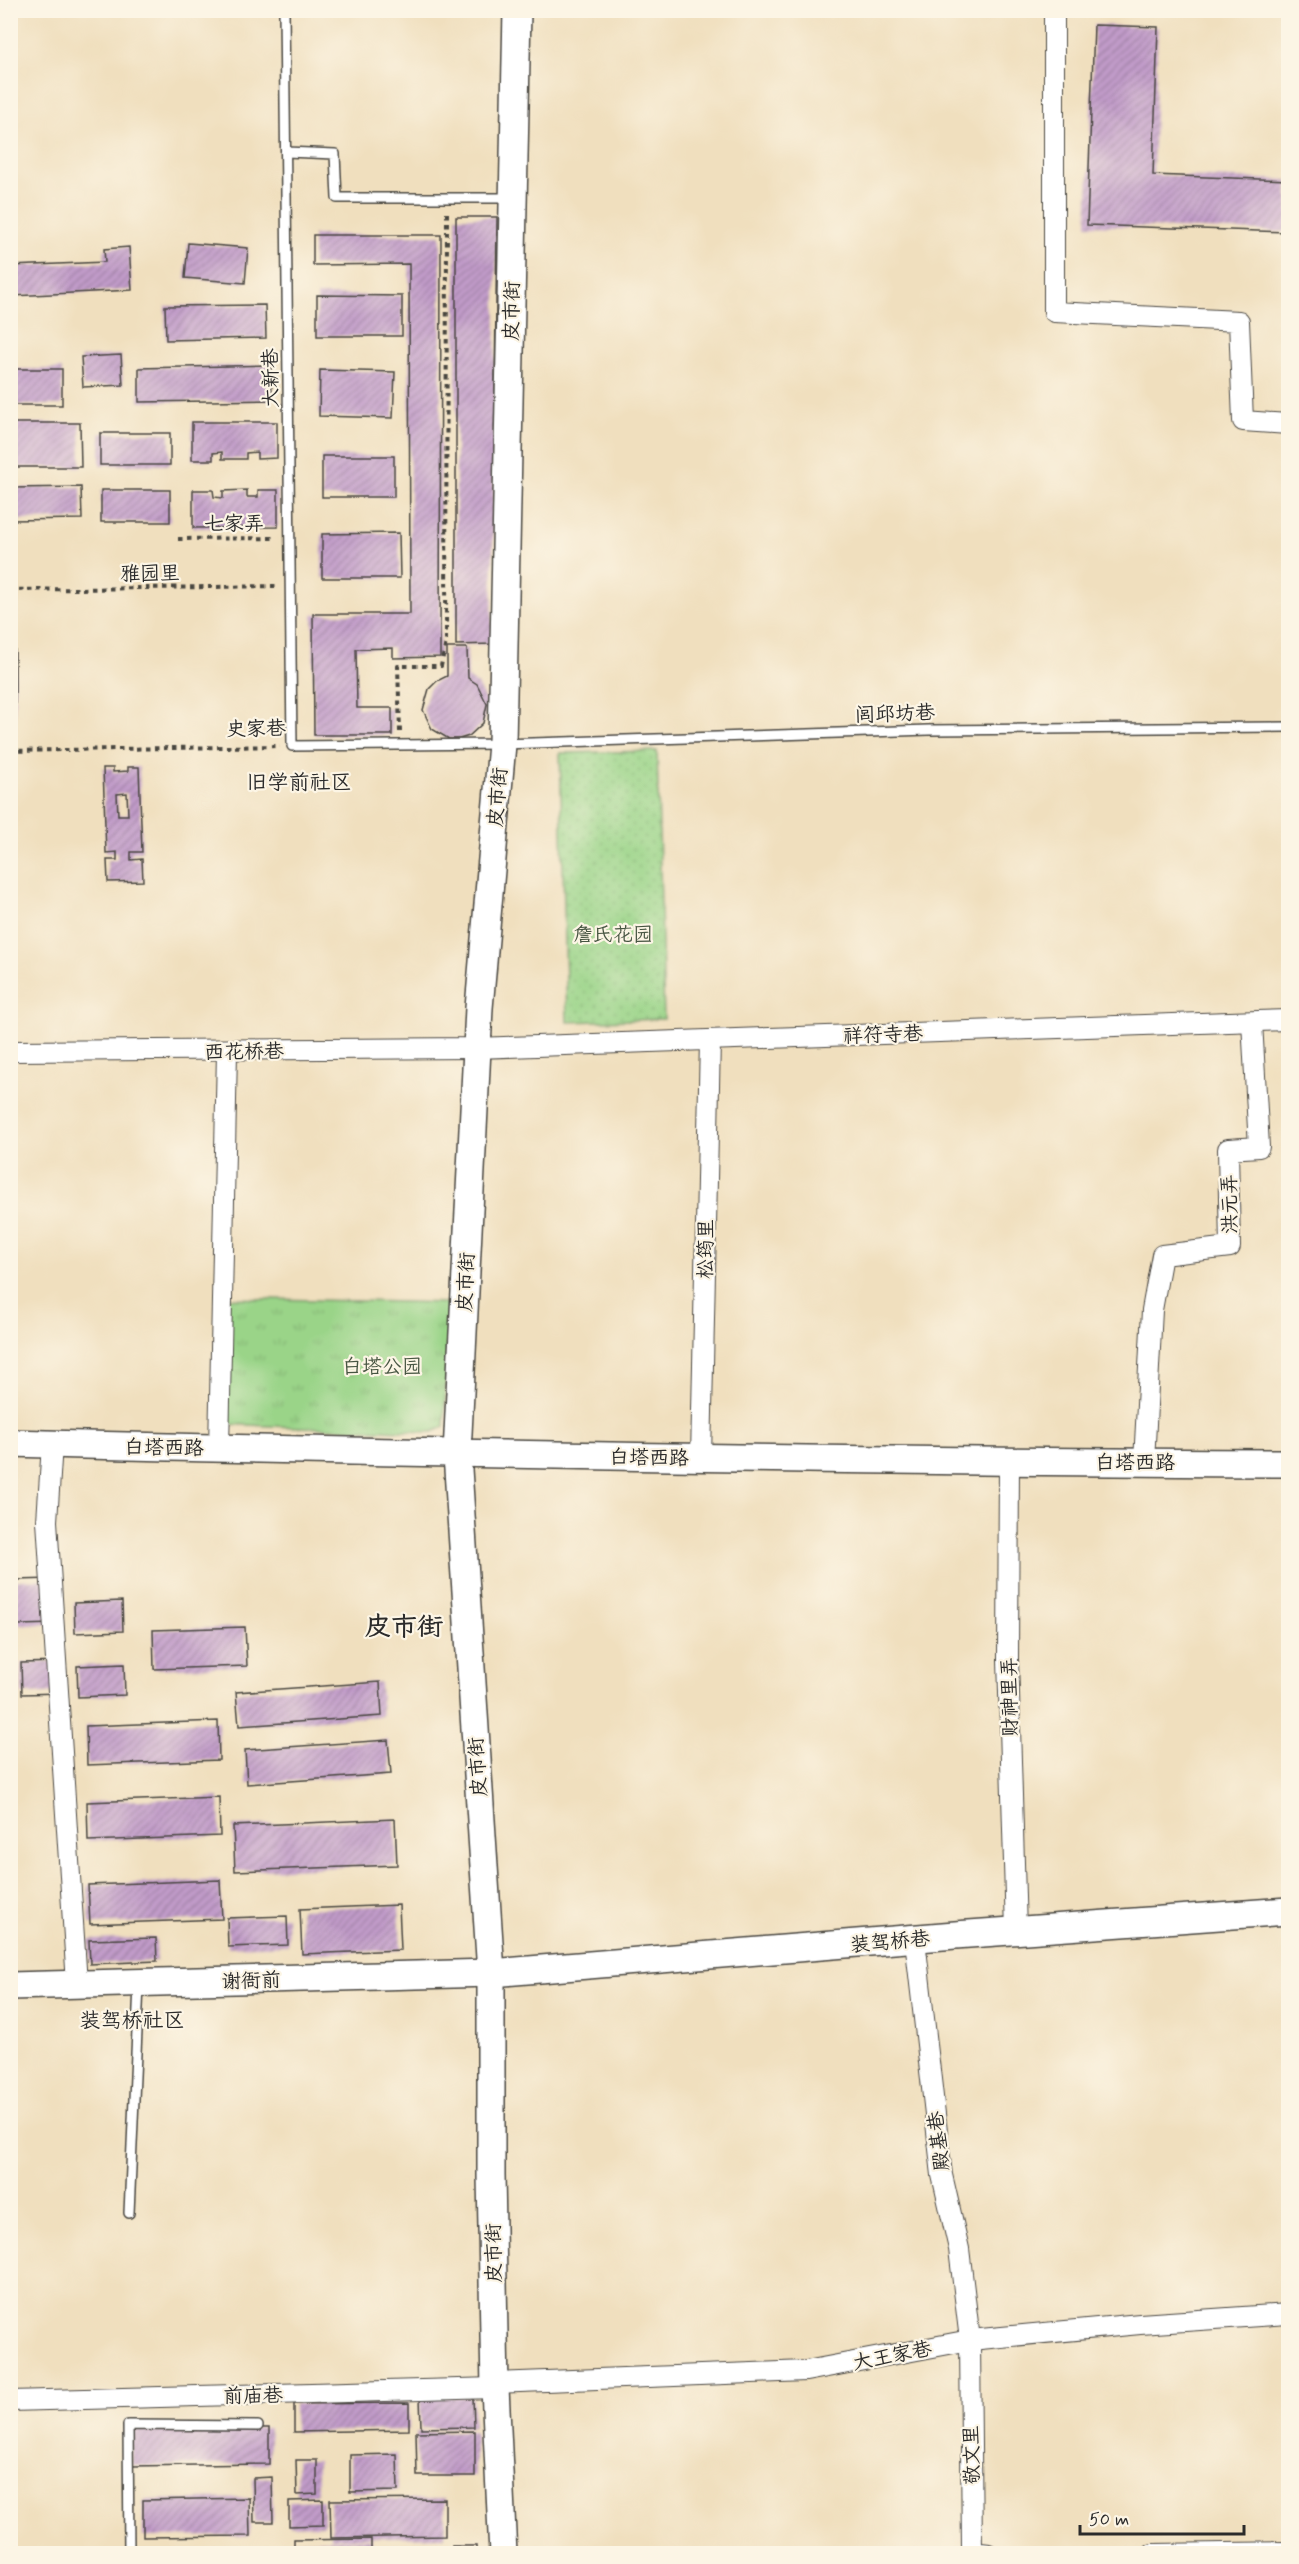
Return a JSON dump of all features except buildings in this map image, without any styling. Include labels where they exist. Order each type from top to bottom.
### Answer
[{"type":"street","name":"皮市街","points":[[503,2553],[495,2386],[491,2175],[491,1974],[457,1454],[477,1048],[502,744],[517,10]]},
{"type":"street","points":[[1054,10],[1054,312],[1239,321],[1244,421],[1288,424]]},
{"type":"street","name":"祥符寺巷","points":[[477,1048],[1288,1020]]},
{"type":"street","name":"洪元弄","points":[[1144,1462],[1152,1310],[1161,1255],[1230,1247],[1228,1149],[1259,1147],[1252,1022]]},
{"type":"street","name":"松筠里","points":[[701,1458],[710,1040]]},
{"type":"street","name":"西花桥巷","points":[[10,1051],[477,1048]]},
{"type":"street","points":[[219,1449],[227,1051]]},
{"type":"street","name":"白塔西路","points":[[10,1443],[701,1458],[1288,1463]]},
{"type":"street","points":[[52,1444],[47,1521],[76,1984]]},
{"type":"street","name":"财神里弄","points":[[1009,1462],[1008,1659],[1016,1931]]},
{"type":"street","name":"装驾桥巷","points":[[491,1974],[1288,1911]]},
{"type":"street","name":"殿基巷","points":[[915,1940],[942,2175],[959,2249],[970,2340]]},
{"type":"street","name":"谢衙前","points":[[10,1986],[491,1974]]},
{"type":"street","name":"大王家巷","points":[[495,2386],[806,2371],[970,2340],[1140,2324],[1288,2314]]},
{"type":"street","name":"敬文里","points":[[970,2340],[972,2552],[989,2553]]},
{"type":"street","name":"前庙巷","points":[[10,2401],[495,2386]]},
{"type":"street","points":[[1153,2553],[1288,2552]]},
{"type":"lane","name":"大新巷","points":[[284,10],[292,746]]},
{"type":"lane","points":[[286,152],[335,154],[337,198],[513,198]]},
{"type":"lane","name":"闾邱坊巷","points":[[502,744],[929,730],[1288,727]]},
{"type":"lane","name":"史家巷","points":[[292,746],[502,744]]},
{"type":"lane","points":[[129,2213],[139,1983]]},
{"type":"lane","points":[[129,2553],[128,2426],[258,2426]]},
{"type":"path","points":[[400,745],[398,666],[441,666],[446,642],[447,198]]},
{"type":"path","name":"七家弄","points":[[178,538],[290,538]]},
{"type":"path","name":"雅园里","points":[[10,590],[291,585]]},
{"type":"path","name":"史家巷","points":[[10,751],[292,746]]},
{"type":"green space","name":"詹氏花园","points":[[657,751],[664,1019],[567,1022],[560,753]]},
{"type":"green space","name":"白塔公园","points":[[222,1298],[449,1303],[444,1427],[432,1432],[220,1424]]},
{"type":"district","name":"旧学前社区","points":[[299,782]]},
{"type":"district","name":"皮市街","points":[[404,1626]]},
{"type":"district","name":"装驾桥社区","points":[[132,2020]]}]
